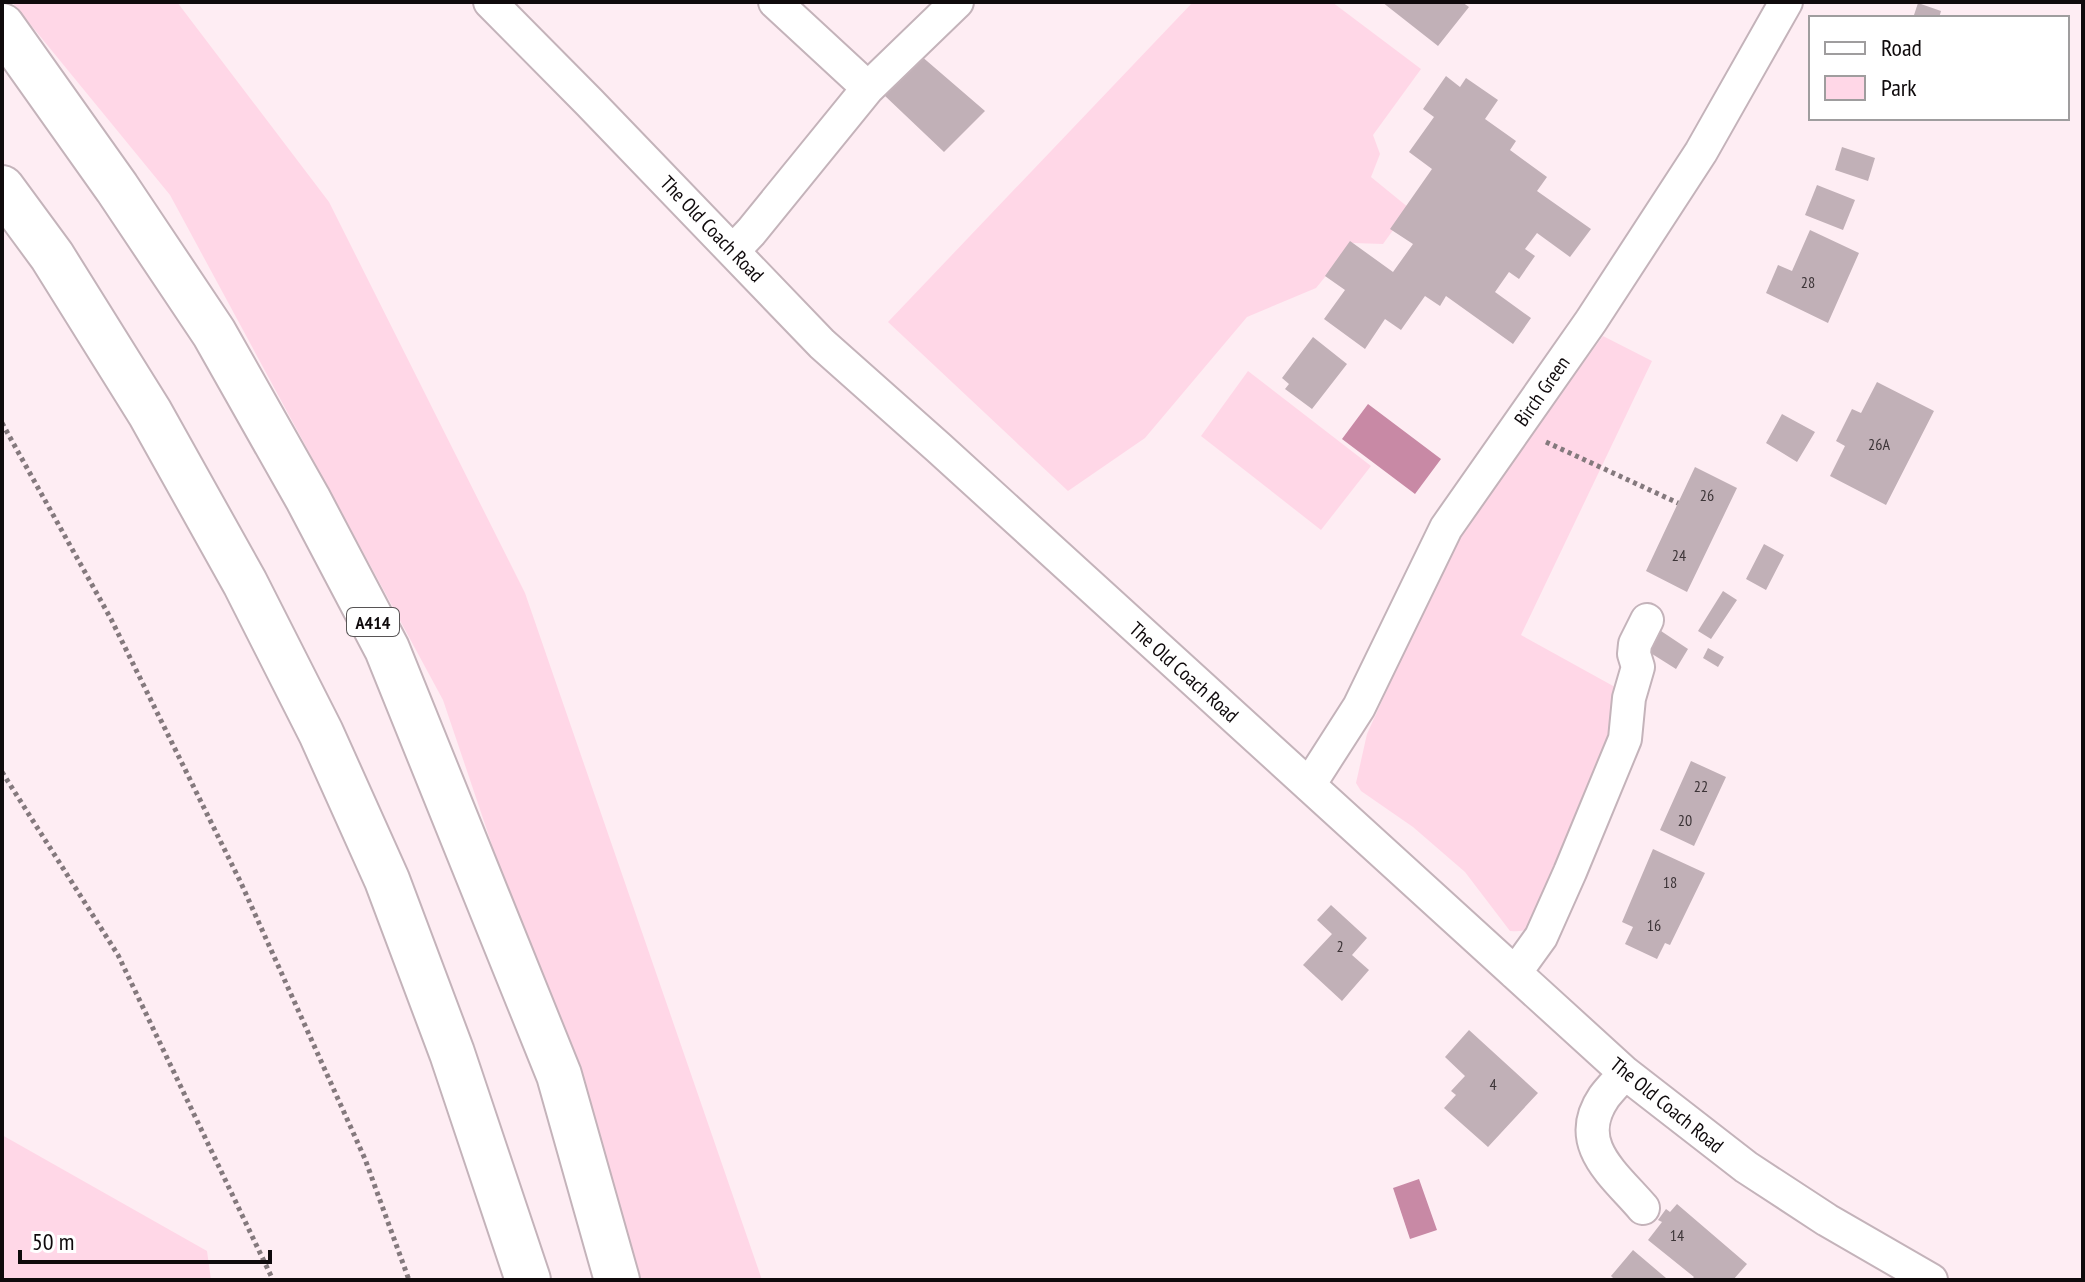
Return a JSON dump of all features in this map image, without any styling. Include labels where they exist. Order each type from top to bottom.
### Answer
[{"type":"highway","name":"A414","points":[[2,26],[117,188],[214,333],[308,499],[387,649],[559,1075],[617,1280]]},
{"type":"highway","points":[[2,188],[52,256],[150,413],[245,583],[321,733],[387,880],[431,995],[528,1280]]},
{"type":"street","name":"The Old Coach Road","points":[[490,2],[822,344],[1625,1073],[1746,1167],[1827,1220],[1931,1280]]},
{"type":"street","points":[[775,2],[868,88]]},
{"type":"street","points":[[733,251],[868,88],[957,2]]},
{"type":"street","name":"Birch Green","points":[[1309,785],[1359,707],[1446,528],[1604,301],[1701,152],[1786,2]]},
{"type":"street","points":[[1515,973],[1541,937],[1625,739],[1629,698],[1638,667],[1635,644],[1647,620]]},
{"type":"street","points":[[1625,1073],[1603,1098],[1591,1133],[1597,1155],[1643,1208]]},
{"type":"path","points":[[2,423],[111,619],[241,883],[365,1159],[409,1280]]},
{"type":"path","points":[[1516,429],[1678,503]]},
{"type":"path","points":[[2,772],[118,955],[273,1280]]},
{"type":"green space","points":[[12,2],[177,2],[329,202],[525,593],[762,1280],[639,1280],[443,700],[170,195]]},
{"type":"green space","points":[[1193,2],[1332,2],[1421,69],[1373,135],[1380,154],[1371,177],[1409,208],[1383,244],[1353,243],[1316,288],[1247,317],[1145,438],[1068,491],[888,322]]},
{"type":"green space","points":[[1603,336],[1652,361],[1521,635],[1624,692],[1539,917],[1527,929],[1510,931],[1465,872],[1413,827],[1361,791],[1356,783],[1367,734],[1451,548],[1478,506]]},
{"type":"green space","points":[[1248,371],[1371,466],[1321,530],[1201,436]]},
{"type":"green space","points":[[2,1135],[207,1251],[211,1280],[2,1280]]},
{"type":"shaded area","points":[[1368,404],[1441,459],[1415,494],[1342,439]]},
{"type":"shaded area","points":[[1419,1179],[1437,1230],[1410,1239],[1393,1188]]},
{"type":"building","points":[[1382,2],[1462,2],[1469,7],[1438,46]]},
{"type":"building","points":[[1918,3],[1941,11],[1940,16],[1914,16]]},
{"type":"building","points":[[920,55],[985,111],[944,152],[884,95]]},
{"type":"building","points":[[1446,76],[1460,87],[1466,78],[1498,100],[1485,119],[1516,141],[1510,150],[1547,177],[1537,191],[1591,229],[1570,257],[1537,233],[1525,249],[1535,256],[1519,279],[1509,272],[1495,292],[1531,318],[1513,344],[1446,296],[1440,306],[1425,296],[1401,330],[1385,319],[1365,349],[1324,319],[1345,290],[1325,276],[1350,241],[1393,272],[1413,244],[1390,229],[1432,169],[1409,152],[1434,117],[1423,109]]},
{"type":"building","points":[[1842,147],[1875,158],[1868,181],[1835,170]]},
{"type":"building","points":[[1817,185],[1855,200],[1843,230],[1805,215]]},
{"type":"building","points":[[1810,230],[1859,253],[1828,323],[1766,293],[1778,265],[1792,271]]},
{"type":"building","points":[[1313,337],[1347,364],[1312,409],[1285,389],[1289,384],[1282,378]]},
{"type":"building","points":[[1877,382],[1934,411],[1886,505],[1830,476],[1845,446],[1836,441],[1852,409],[1861,413]]},
{"type":"building","points":[[1782,414],[1815,432],[1797,462],[1766,443]]},
{"type":"building","points":[[1695,467],[1737,488],[1687,592],[1646,571]]},
{"type":"building","points":[[1764,544],[1784,555],[1766,590],[1746,579]]},
{"type":"building","points":[[1723,591],[1737,600],[1711,639],[1698,631]]},
{"type":"building","points":[[1661,631],[1688,649],[1676,669],[1649,652]]},
{"type":"building","points":[[1708,648],[1724,657],[1718,667],[1703,658]]},
{"type":"building","points":[[1691,761],[1726,777],[1694,846],[1660,830]]},
{"type":"building","points":[[1653,849],[1705,873],[1670,945],[1665,943],[1657,959],[1625,944],[1633,927],[1622,922]]},
{"type":"building","points":[[1331,905],[1367,938],[1352,955],[1369,970],[1342,1001],[1303,965],[1332,934],[1317,920]]},
{"type":"building","points":[[1469,1030],[1538,1093],[1488,1147],[1444,1108],[1456,1095],[1451,1091],[1465,1076],[1445,1057]]},
{"type":"building","points":[[1677,1204],[1747,1264],[1733,1280],[1691,1280],[1694,1277],[1648,1240],[1662,1222],[1658,1220],[1666,1209],[1670,1212]]},
{"type":"building","points":[[1633,1250],[1665,1280],[1615,1280],[1611,1276]]}]
